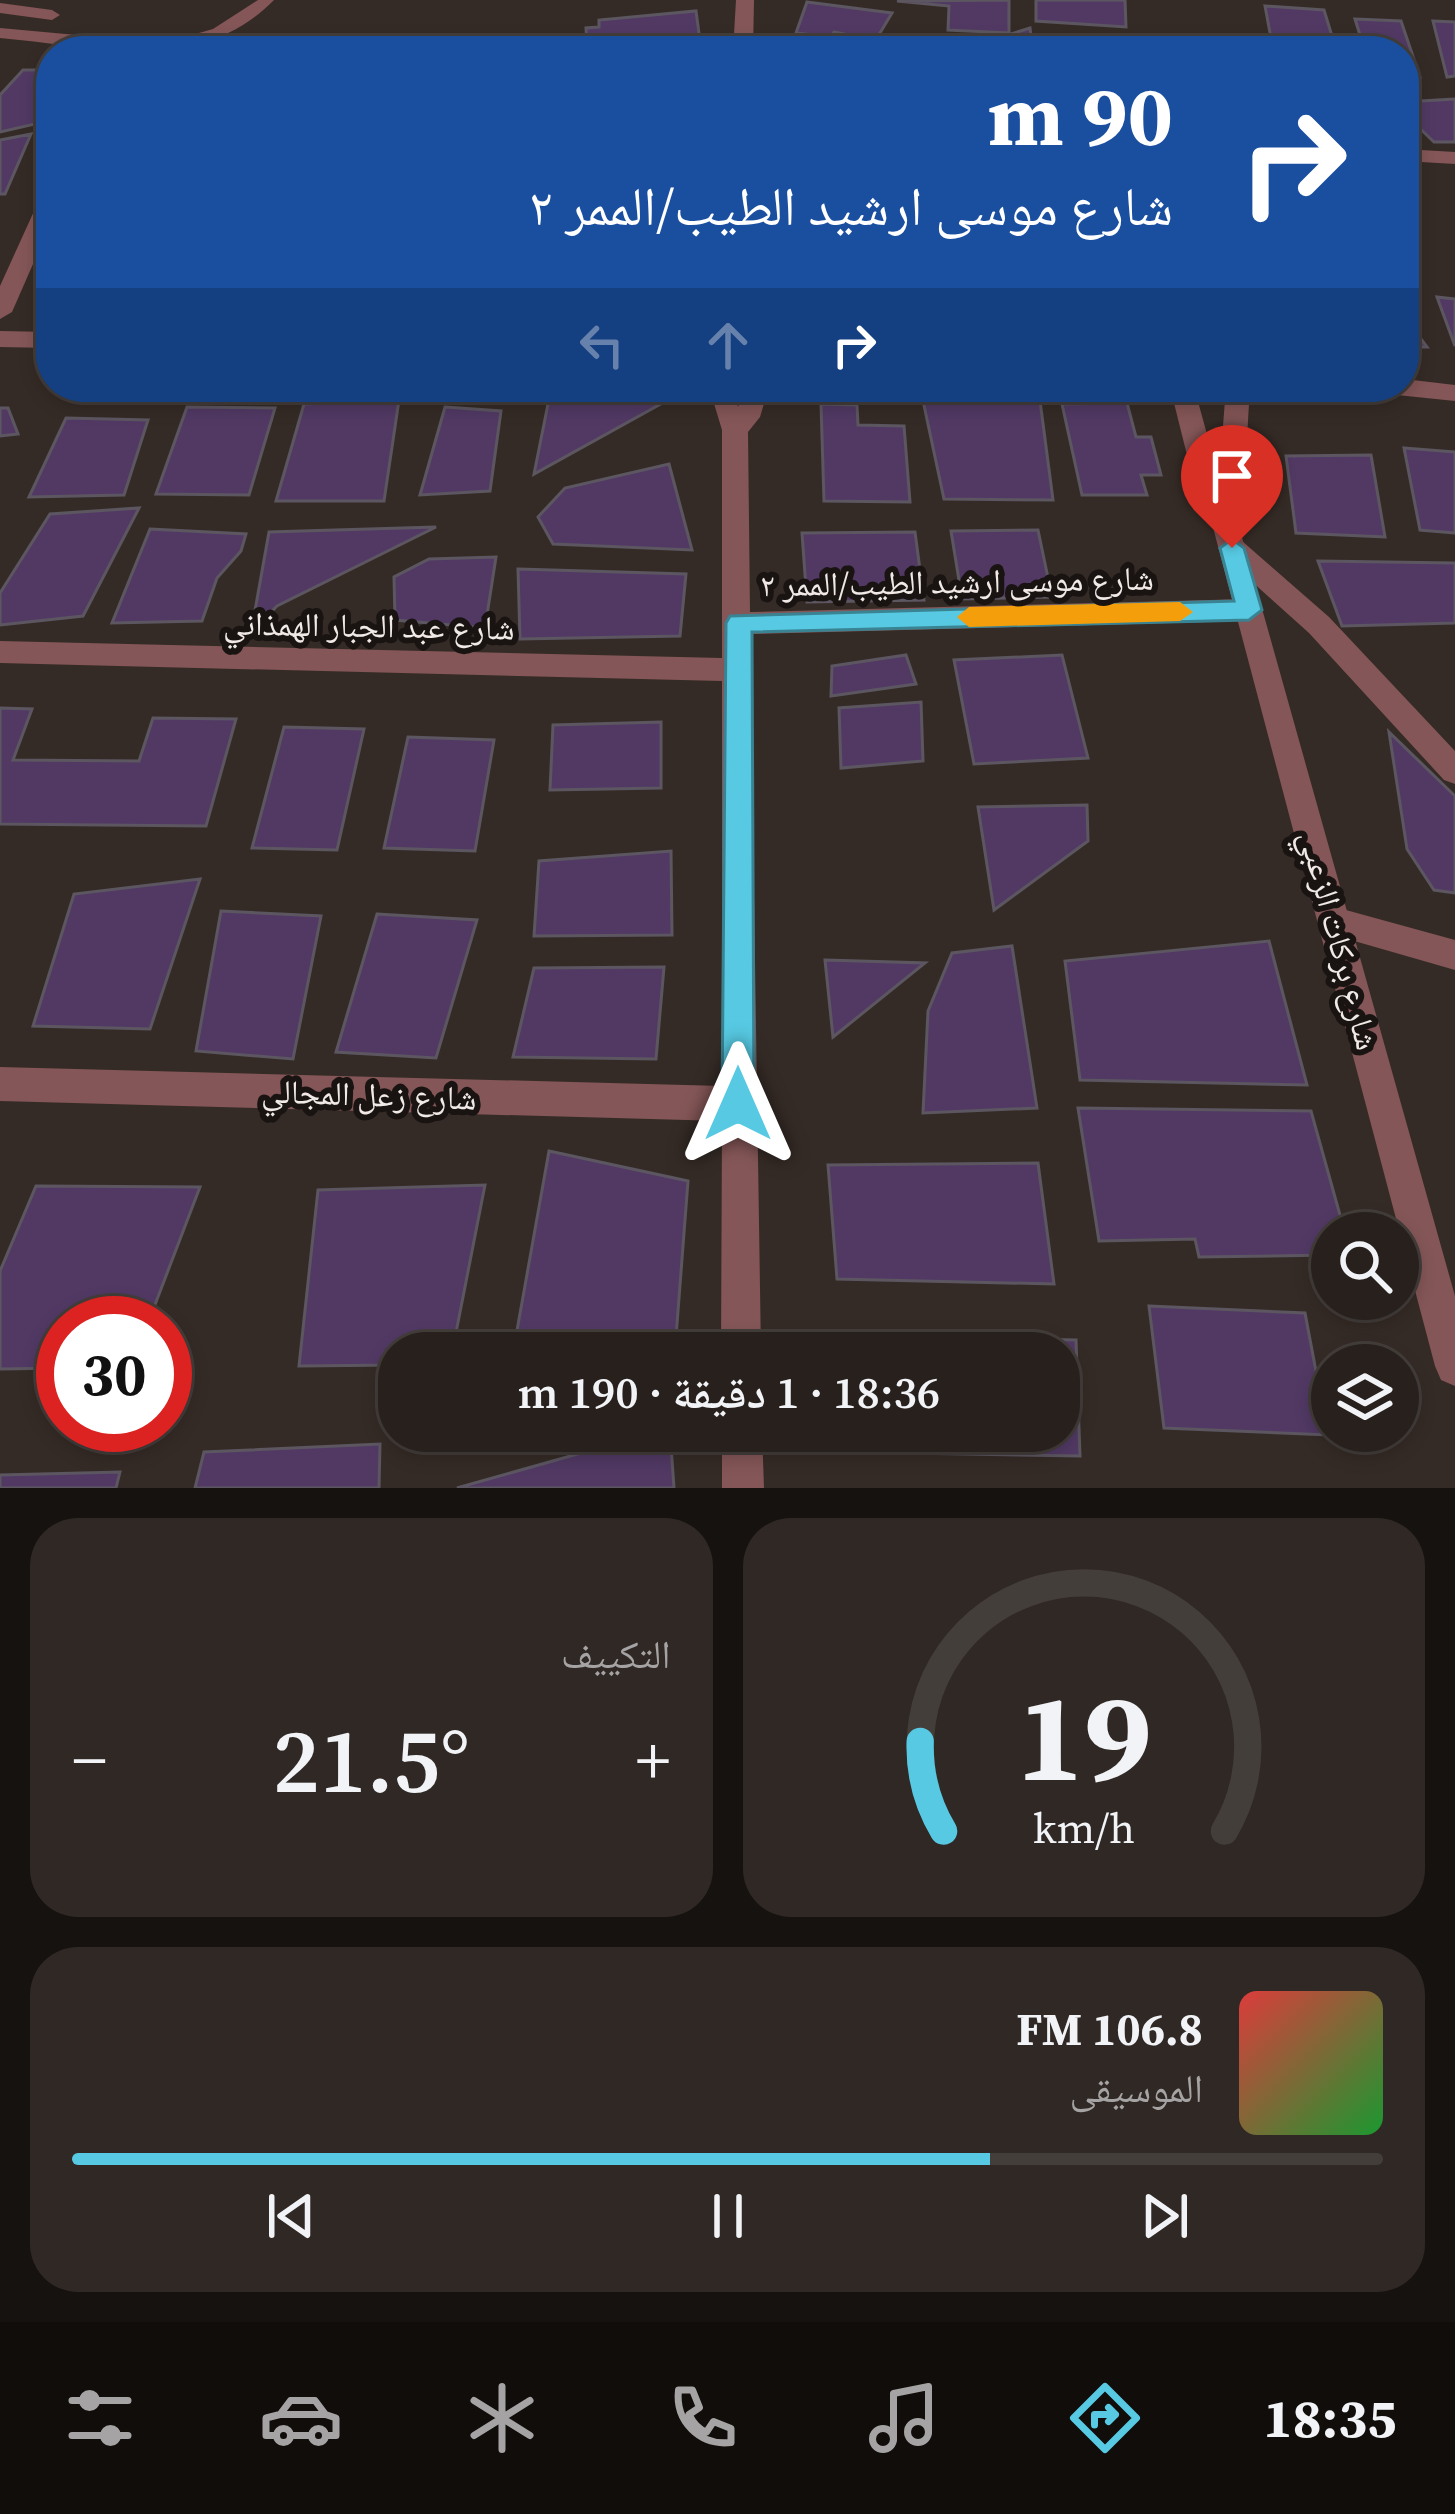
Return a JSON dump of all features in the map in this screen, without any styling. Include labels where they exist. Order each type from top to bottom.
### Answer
[{"type":"street","points":[[744,36],[745,0]]},
{"type":"street","points":[[1419,156],[1455,158]]},
{"type":"street","points":[[0,312],[36,232]]},
{"type":"street","points":[[0,339],[36,340]]},
{"type":"street","points":[[1419,389],[1455,393]]},
{"type":"street","points":[[725,402],[736,430],[741,1332]]},
{"type":"street","points":[[736,430],[752,402]]},
{"type":"street","name":"شارع بركات الزعبي","points":[[1186,402],[1209,491],[1227,532],[1249,610],[1455,1366]]},
{"type":"street","name":"شارع بركات الزعبي","points":[[1227,532],[1237,402]]},
{"type":"street","points":[[1227,532],[1455,771]]},
{"type":"street","name":"شارع موسى ارشيد الطيب/الممر ٢","points":[[739,623],[1249,610]]},
{"type":"street","name":"شارع عبد الجبار الهمذاني","points":[[0,652],[737,670]]},
{"type":"street","points":[[1335,922],[1455,955]]},
{"type":"street","name":"شارع زعل المجالي","points":[[0,1084],[738,1104]]},
{"type":"street","points":[[742,1452],[743,1488]]},
{"type":"lane","points":[[211,36],[267,0]]},
{"type":"lane","points":[[0,33],[34,36],[57,7]]},
{"type":"lane","points":[[0,8],[57,7]]},
{"type":"building","points":[[1009,0],[1009,33],[948,30],[949,6],[897,1]]},
{"type":"building","points":[[1036,0],[1125,0],[1126,27],[1036,21]]},
{"type":"building","points":[[807,2],[892,13],[878,36],[796,33]]},
{"type":"building","points":[[1265,6],[1324,10],[1332,36],[1271,36]]},
{"type":"building","points":[[696,11],[699,36],[586,36],[586,28],[599,27],[599,20]]},
{"type":"building","points":[[1355,19],[1401,21],[1406,36],[1360,36]]},
{"type":"building","points":[[1433,21],[1455,22],[1455,76],[1447,77]]},
{"type":"building","points":[[1030,28],[1031,36],[1004,36]]},
{"type":"building","points":[[23,70],[36,70],[36,124],[0,132],[0,95]]},
{"type":"building","points":[[1455,99],[1455,142],[1434,142],[1419,128],[1419,101]]},
{"type":"building","points":[[31,134],[5,194],[0,194],[0,140]]},
{"type":"building","points":[[1437,297],[1455,299],[1455,346]]},
{"type":"building","points":[[399,402],[384,501],[276,501],[304,404]]},
{"type":"building","points":[[548,402],[664,402],[534,474]]},
{"type":"building","points":[[923,402],[1040,402],[1053,500],[944,499]]},
{"type":"building","points":[[1127,403],[1136,437],[1151,437],[1161,475],[1141,475],[1147,495],[1082,495],[1062,404]]},
{"type":"building","points":[[821,404],[857,405],[858,425],[904,426],[910,502],[824,501]]},
{"type":"building","points":[[187,407],[275,408],[249,495],[156,494]]},
{"type":"building","points":[[445,407],[501,411],[490,491],[420,495]]},
{"type":"building","points":[[0,408],[8,408],[18,434],[0,436]]},
{"type":"building","points":[[66,418],[148,420],[124,495],[29,497]]},
{"type":"building","points":[[1404,448],[1455,452],[1455,533],[1420,530]]},
{"type":"building","points":[[1371,455],[1385,537],[1296,533],[1286,456]]},
{"type":"building","points":[[669,464],[692,550],[553,544],[538,517],[565,488]]},
{"type":"building","points":[[139,508],[83,616],[0,625],[0,593],[50,514]]},
{"type":"building","points":[[436,527],[277,606],[251,633],[269,532]]},
{"type":"building","points":[[150,529],[246,534],[241,551],[217,578],[202,621],[112,623]]},
{"type":"building","points":[[1038,530],[1052,597],[962,599],[951,531]]},
{"type":"building","points":[[915,532],[924,600],[807,602],[802,533]]},
{"type":"building","points":[[496,557],[485,628],[395,620],[394,577],[429,559]]},
{"type":"building","points":[[1318,561],[1455,563],[1455,623],[1342,626]]},
{"type":"building","points":[[518,569],[686,574],[680,636],[520,639]]},
{"type":"building","points":[[906,655],[916,684],[831,696],[832,666]]},
{"type":"building","points":[[1062,655],[1088,758],[974,764],[954,660]]},
{"type":"building","points":[[921,702],[923,761],[841,768],[839,708]]},
{"type":"building","points":[[0,708],[32,709],[13,760],[139,761],[153,718],[236,719],[206,826],[0,824]]},
{"type":"building","points":[[661,722],[661,788],[550,790],[553,725]]},
{"type":"building","points":[[284,727],[364,729],[337,850],[252,848]]},
{"type":"building","points":[[1389,732],[1455,796],[1455,893],[1434,890],[1407,849]]},
{"type":"building","points":[[408,737],[494,740],[475,851],[384,848]]},
{"type":"building","points":[[1087,805],[1088,841],[994,910],[978,807]]},
{"type":"building","points":[[671,851],[672,935],[534,936],[539,861]]},
{"type":"building","points":[[200,879],[150,1029],[33,1026],[74,894]]},
{"type":"building","points":[[221,911],[321,916],[293,1059],[196,1051]]},
{"type":"building","points":[[377,914],[477,920],[436,1058],[336,1052]]},
{"type":"building","points":[[1269,941],[1307,1085],[1080,1080],[1065,961]]},
{"type":"building","points":[[1012,946],[1037,1108],[923,1113],[928,1011],[952,953]]},
{"type":"building","points":[[825,960],[925,963],[833,1037]]},
{"type":"building","points":[[664,967],[656,1059],[513,1057],[534,968]]},
{"type":"building","points":[[1078,1108],[1311,1111],[1339,1212],[1311,1212],[1311,1255],[1199,1257],[1195,1239],[1099,1241]]},
{"type":"building","points":[[549,1151],[688,1181],[676,1332],[517,1332]]},
{"type":"building","points":[[1038,1163],[1054,1284],[837,1279],[828,1165]]},
{"type":"building","points":[[485,1185],[456,1332],[378,1332],[378,1365],[299,1366],[318,1190]]},
{"type":"building","points":[[36,1186],[200,1187],[158,1296],[36,1296],[36,1368],[0,1369],[0,1271]]},
{"type":"building","points":[[1149,1306],[1305,1313],[1311,1345],[1311,1434],[1164,1428]]},
{"type":"building","points":[[378,1444],[379,1488],[195,1488],[204,1452]]},
{"type":"building","points":[[585,1452],[671,1452],[674,1488],[457,1488]]},
{"type":"building","points":[[1080,1452],[1080,1456],[909,1453]]},
{"type":"building","points":[[120,1472],[116,1488],[0,1488],[0,1475]]},
{"type":"slow traffic","points":[[969,617],[1180,612]]},
{"type":"route","points":[[738,1104],[739,623],[1249,610],[1232,548]]}]
